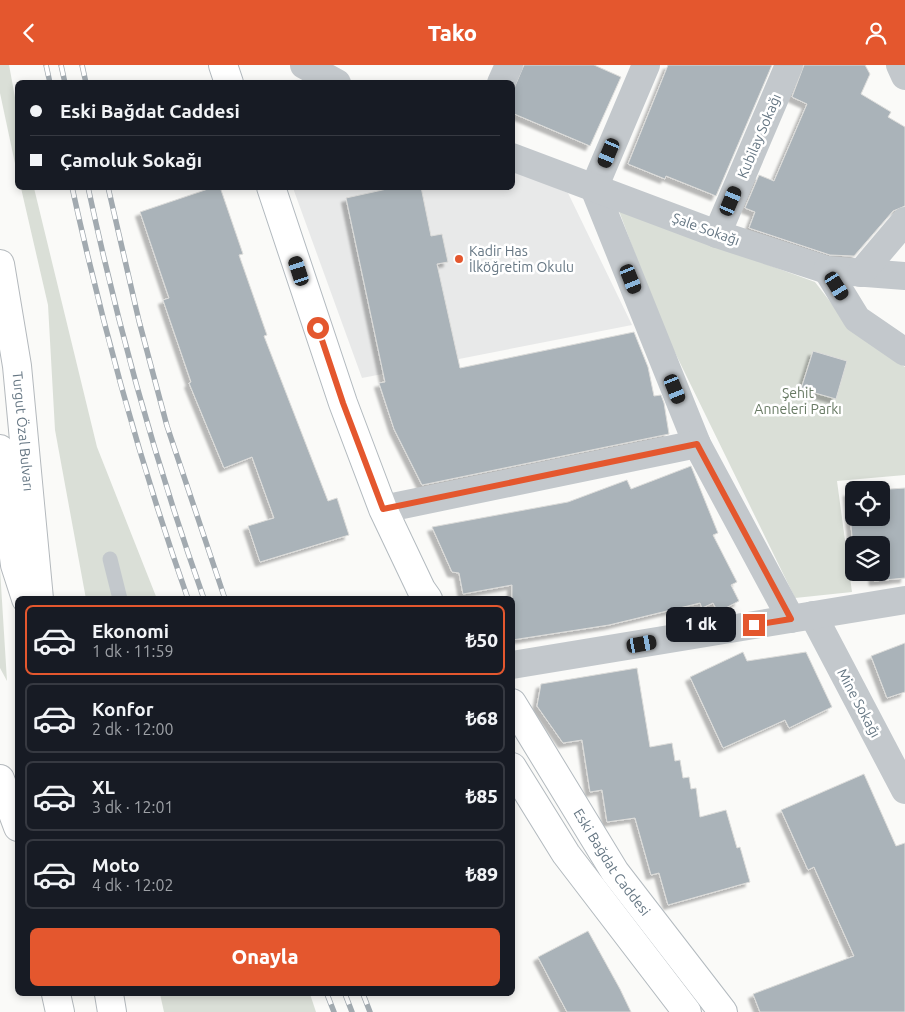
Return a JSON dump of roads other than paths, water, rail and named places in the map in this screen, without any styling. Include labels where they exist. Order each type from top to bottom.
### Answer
[{"type":"main road","points":[[222,65],[228,80]]},
{"type":"main road","points":[[272,190],[343,403],[383,509],[426,596]]},
{"type":"main road","name":"Turgut Özal Bulvarı","points":[[0,264],[17,367],[39,596]]},
{"type":"main road","points":[[0,449],[15,565],[25,596]]},
{"type":"main road","name":"Eski Bağdat Caddesi","points":[[515,708],[615,872],[723,1012]]},
{"type":"main road","points":[[515,772],[566,854],[687,1012]]},
{"type":"main road","points":[[0,779],[15,819]]},
{"type":"main road","points":[[56,996],[60,1012]]},
{"type":"main road","points":[[108,996],[112,1012]]},
{"type":"street","points":[[304,65],[326,80]]},
{"type":"street","points":[[502,80],[509,65]]},
{"type":"street","points":[[594,188],[646,65]]},
{"type":"street","name":"Kubilay Sokağı","points":[[717,235],[788,65]]},
{"type":"street","points":[[900,65],[905,76]]},
{"type":"street","name":"Şale Sokağı","points":[[515,158],[717,235],[827,270],[905,276]]},
{"type":"street","name":"Mine Sokağı","points":[[594,188],[697,444],[905,790]]},
{"type":"street","points":[[861,273],[905,221]]},
{"type":"street","points":[[827,270],[857,319],[905,352]]},
{"type":"street","points":[[383,509],[697,444]]},
{"type":"street","points":[[515,665],[905,600]]},
{"type":"lane","points":[[110,559],[119,596]]},
{"type":"railway","points":[[46,65],[49,80]]},
{"type":"railway","points":[[61,65],[64,80]]},
{"type":"railway","points":[[82,65],[85,80]]},
{"type":"railway","points":[[73,190],[96,292],[138,446],[187,596]]},
{"type":"railway","points":[[89,190],[139,395],[186,548],[203,596]]},
{"type":"railway","points":[[109,190],[139,321],[167,426],[224,596]]},
{"type":"railway","points":[[328,996],[334,1012]]},
{"type":"railway","points":[[346,996],[352,1012]]},
{"type":"railway","points":[[364,996],[370,1012]]},
{"type":"place","name":"Kadir Has İlköğretim Okulu","points":[[459,259]]},
{"type":"park label","name":"Şehit Anneleri Parkı","points":[[798,401]]}]
